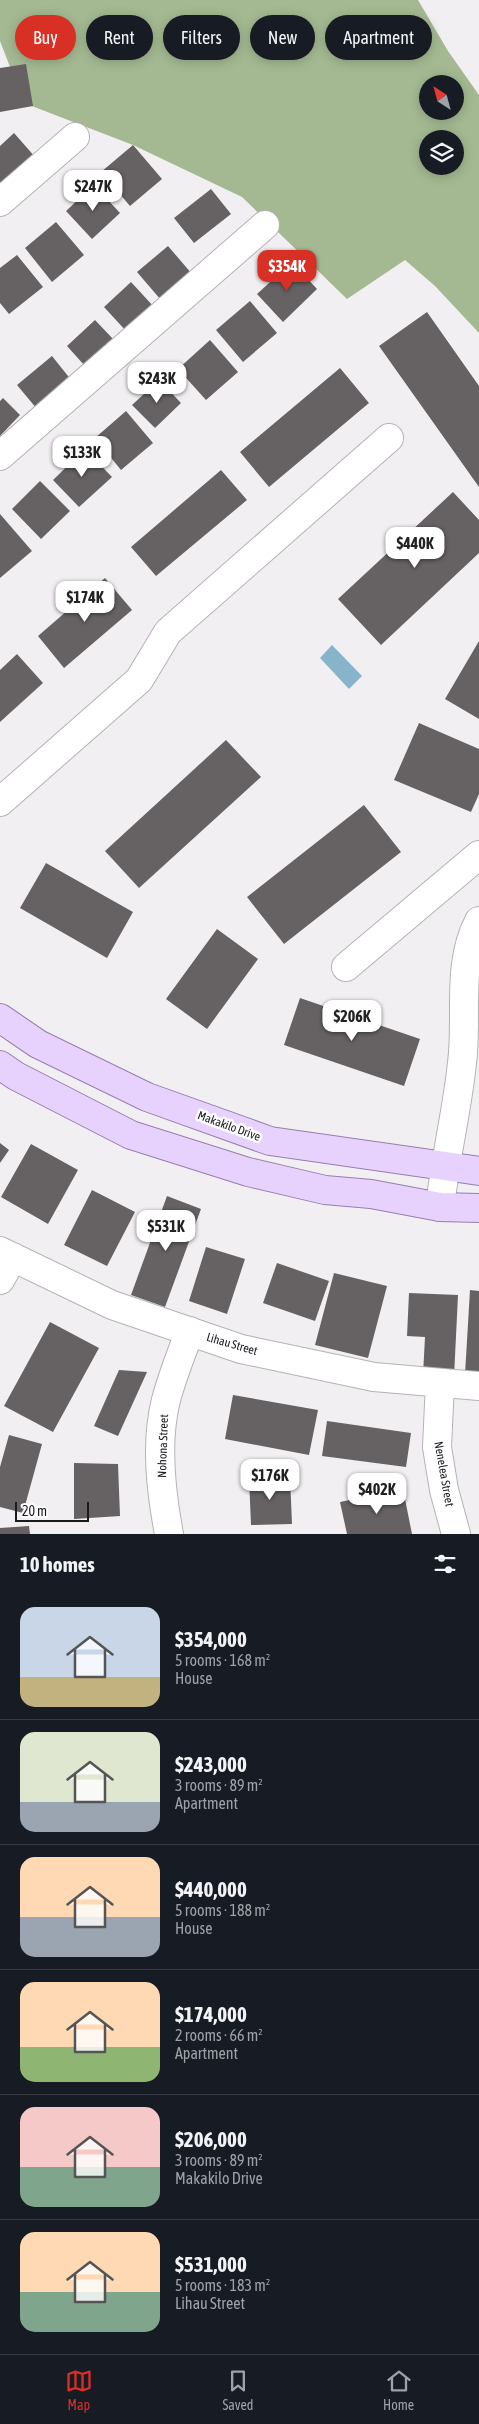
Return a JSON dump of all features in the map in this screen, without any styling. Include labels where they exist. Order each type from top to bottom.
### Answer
[{"type":"main road","name":"Makakilo Drive","points":[[0,1018],[38,1044],[147,1097],[270,1141],[479,1171]]},
{"type":"main road","points":[[0,1065],[132,1135],[248,1172],[325,1190],[370,1194],[440,1207],[479,1208]]},
{"type":"street","points":[[0,202],[75,137]]},
{"type":"street","points":[[0,456],[265,225]]},
{"type":"street","points":[[0,802],[139,680],[168,632],[389,438]]},
{"type":"street","points":[[346,967],[479,855]]},
{"type":"street","points":[[440,1207],[444,1167],[462,1062],[466,963],[471,940],[479,921]]},
{"type":"street","name":"Lihau Street","points":[[4,1263],[112,1305],[241,1349],[374,1377],[479,1386]]},
{"type":"street","name":"Nohona Street","points":[[169,1534],[164,1506],[161,1436],[165,1402],[190,1331]]},
{"type":"street","name":"Nenelea Street","points":[[440,1383],[437,1447],[444,1490],[456,1534]]},
{"type":"green space","points":[[0,0],[418,0],[427,15],[325,15],[325,60],[432,60],[432,24],[448,51],[479,95],[479,333],[435,286],[405,260],[347,299],[242,197],[133,145],[24,103],[0,41]]},
{"type":"water","points":[[332,645],[362,676],[349,689],[320,658]]},
{"type":"building","points":[[26,64],[33,106],[0,112],[0,68]]},
{"type":"building","points":[[14,133],[36,158],[0,191],[0,146]]},
{"type":"building","points":[[133,145],[162,179],[130,206],[101,172]]},
{"type":"building","points":[[94,185],[120,213],[92,239],[66,211]]},
{"type":"building","points":[[211,189],[231,214],[194,243],[174,218]]},
{"type":"building","points":[[56,222],[84,255],[52,282],[25,248]]},
{"type":"building","points":[[168,246],[192,274],[161,300],[137,272]]},
{"type":"building","points":[[17,255],[43,287],[9,314],[0,303],[0,268]]},
{"type":"building","points":[[292,262],[317,289],[283,322],[257,294]]},
{"type":"building","points":[[131,282],[154,307],[127,332],[104,307]]},
{"type":"building","points":[[250,301],[277,333],[243,362],[216,330]]},
{"type":"building","points":[[427,312],[479,386],[479,487],[379,346]]},
{"type":"building","points":[[95,320],[114,340],[85,366],[67,346]]},
{"type":"building","points":[[210,340],[238,372],[206,400],[178,369]]},
{"type":"building","points":[[52,356],[72,381],[37,409],[17,385]]},
{"type":"building","points":[[340,368],[369,403],[269,487],[240,452]]},
{"type":"building","points":[[159,380],[181,403],[155,428],[132,405]]},
{"type":"building","points":[[3,398],[20,415],[0,436],[0,401]]},
{"type":"building","points":[[126,411],[153,443],[121,470],[95,438]]},
{"type":"building","points":[[85,449],[112,477],[79,507],[53,480]]},
{"type":"building","points":[[221,470],[247,500],[156,576],[131,547]]},
{"type":"building","points":[[40,481],[70,511],[41,539],[12,509]]},
{"type":"building","points":[[453,492],[479,520],[479,553],[381,645],[338,599]]},
{"type":"building","points":[[0,514],[32,551],[0,578]]},
{"type":"building","points":[[105,578],[132,610],[64,668],[38,636]]},
{"type":"building","points":[[479,641],[479,719],[445,699]]},
{"type":"building","points":[[17,654],[43,683],[0,722],[0,670]]},
{"type":"building","points":[[419,723],[479,749],[479,794],[471,812],[394,780]]},
{"type":"building","points":[[226,740],[261,777],[139,888],[105,851]]},
{"type":"building","points":[[364,805],[401,852],[284,944],[247,897]]},
{"type":"building","points":[[46,863],[133,912],[107,958],[20,908]]},
{"type":"building","points":[[217,929],[258,959],[207,1029],[166,999]]},
{"type":"building","points":[[300,998],[420,1039],[404,1086],[284,1045]]},
{"type":"building","points":[[0,1143],[9,1150],[0,1163]]},
{"type":"building","points":[[31,1144],[78,1170],[48,1224],[1,1197]]},
{"type":"building","points":[[92,1190],[135,1212],[107,1266],[64,1245]]},
{"type":"building","points":[[167,1196],[201,1209],[165,1307],[131,1295]]},
{"type":"building","points":[[206,1247],[245,1259],[227,1314],[189,1301]]},
{"type":"building","points":[[277,1263],[329,1281],[315,1321],[263,1303]]},
{"type":"building","points":[[334,1273],[387,1286],[368,1358],[315,1345]]},
{"type":"building","points":[[470,1290],[479,1291],[479,1375],[465,1374]]},
{"type":"building","points":[[409,1293],[458,1295],[454,1377],[423,1375],[425,1337],[407,1336]]},
{"type":"building","points":[[50,1322],[99,1348],[53,1432],[4,1406]]},
{"type":"building","points":[[119,1370],[147,1372],[118,1436],[94,1426]]},
{"type":"building","points":[[233,1395],[318,1410],[309,1455],[225,1439]]},
{"type":"building","points":[[327,1421],[411,1433],[406,1467],[322,1456]]},
{"type":"building","points":[[9,1435],[42,1444],[23,1513],[0,1507],[0,1467]]},
{"type":"building","points":[[74,1463],[118,1464],[120,1516],[74,1519]]},
{"type":"building","points":[[290,1477],[292,1524],[251,1525],[249,1478]]},
{"type":"building","points":[[403,1489],[412,1534],[347,1534],[340,1502]]},
{"type":"building","points":[[29,1526],[30,1534],[0,1534],[0,1528]]}]
